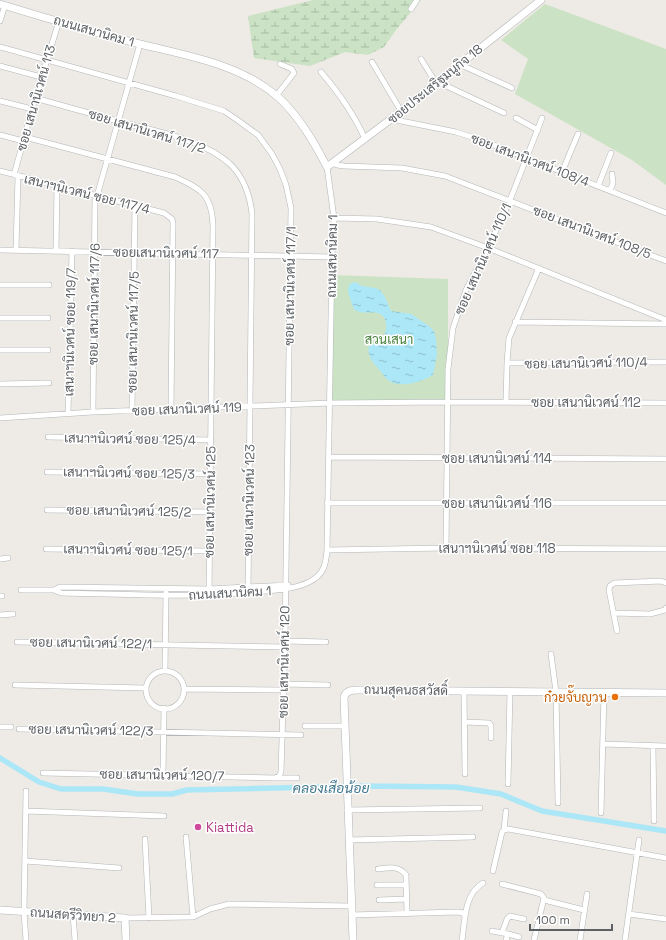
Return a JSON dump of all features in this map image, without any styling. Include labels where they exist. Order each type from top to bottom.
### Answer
[{"type":"street","points":[[411,9],[417,0]]},
{"type":"street","name":"ซอยประเสริฐมนูกิจ 18","points":[[330,165],[391,119],[541,0]]},
{"type":"street","points":[[0,21],[2,4]]},
{"type":"street","name":"ถนนเสนานิคม 1","points":[[2,4],[140,44],[190,56],[226,67],[249,77],[276,96],[292,113],[330,165],[334,218],[327,550],[326,566],[323,571],[310,582],[294,587],[248,590],[209,596],[61,593],[54,590],[21,590]]},
{"type":"street","name":"ซอย เสนานิเวศน์ 113","points":[[16,250],[16,176],[35,98],[59,21]]},
{"type":"street","name":"ซอย เสนานิเวศน์ 117/6","points":[[93,412],[96,196],[140,44]]},
{"type":"street","name":"ซอย เสนานิเวศน์ 117/1","points":[[0,47],[224,112],[236,118],[258,135],[272,154],[280,169],[286,185],[291,208],[289,404]]},
{"type":"street","points":[[421,59],[437,83],[504,113]]},
{"type":"street","points":[[372,62],[401,111]]},
{"type":"street","points":[[276,96],[294,73],[292,69],[280,64]]},
{"type":"street","points":[[459,64],[512,88]]},
{"type":"street","points":[[0,66],[41,77]]},
{"type":"street","points":[[321,72],[340,94],[352,112],[365,139]]},
{"type":"street","name":"ซอย เสนานิเวศน์ 117/2","points":[[35,98],[168,134],[201,146],[218,155],[232,166],[241,178],[250,200],[252,214],[250,406]]},
{"type":"street","points":[[0,101],[32,109]]},
{"type":"street","points":[[516,118],[538,130]]},
{"type":"street","name":"ซอย เสนานิเวศน์ 110/1","points":[[446,548],[448,370],[452,328],[466,290],[488,248],[510,200],[542,118]]},
{"type":"street","name":"ซอย เสนานิเวศน์ 108/4","points":[[391,119],[456,132],[481,140],[666,214]]},
{"type":"street","points":[[562,172],[578,134]]},
{"type":"street","points":[[0,135],[24,139],[107,159]]},
{"type":"street","points":[[598,186],[610,153]]},
{"type":"street","name":"ซอย เสนานิเวศน์ 125","points":[[107,159],[175,177],[193,185],[203,192],[213,211],[209,596]]},
{"type":"street","name":"ซอย เสนานิเวศน์ 108/5","points":[[330,165],[402,168],[445,176],[666,261]]},
{"type":"street","name":"เสนาฯนิเวศน์ ซอย 117/4","points":[[0,171],[164,213],[172,219],[174,224],[173,254]]},
{"type":"street","points":[[610,191],[613,182],[612,174]]},
{"type":"street","points":[[56,251],[57,186]]},
{"type":"street","name":"ซอย เสนานิเวศน์ 117/5","points":[[132,411],[135,206]]},
{"type":"street","points":[[334,218],[378,219],[431,227],[539,268],[666,320]]},
{"type":"street","name":"ซอยเสนานิเวศน์ 117","points":[[0,250],[332,257]]},
{"type":"street","name":"เสนาฯนิเวศน์ ซอย 119/7","points":[[68,413],[72,251]]},
{"type":"street","points":[[171,410],[173,254]]},
{"type":"street","points":[[506,402],[506,363],[509,338],[539,268]]},
{"type":"street","points":[[0,285],[49,285]]},
{"type":"street","points":[[0,318],[48,318]]},
{"type":"street","points":[[515,322],[666,324]]},
{"type":"street","points":[[0,350],[48,350]]},
{"type":"street","name":"ซอย เสนานิเวศน์ 110/4","points":[[506,363],[666,362]]},
{"type":"street","points":[[0,384],[49,383]]},
{"type":"street","name":"ซอย เสนานิเวศน์ 112","points":[[374,403],[666,403]]},
{"type":"street","name":"ซอย เสนานิเวศน์ 119","points":[[0,418],[68,413],[289,404],[374,403]]},
{"type":"street","name":"ซอย เสนานิเวศน์ 120","points":[[277,777],[281,772],[285,644],[289,404]]},
{"type":"street","name":"ซอย เสนานิเวศน์ 123","points":[[248,590],[250,406]]},
{"type":"street","name":"เสนาฯนิเวศน์ ซอย 125/4","points":[[48,438],[211,440]]},
{"type":"street","name":"ซอย เสนานิเวศน์ 114","points":[[329,457],[666,459]]},
{"type":"street","name":"เสนาฯนิเวศน์ ซอย 125/3","points":[[47,472],[211,474]]},
{"type":"street","name":"ซอย เสนานิเวศน์ 116","points":[[327,503],[666,503]]},
{"type":"street","name":"ซอย เสนานิเวศน์ 125/2","points":[[46,510],[211,512]]},
{"type":"street","name":"เสนาฯนิเวศน์ ซอย 118","points":[[327,550],[446,548],[666,548]]},
{"type":"street","name":"เสนาฯนิเวศน์ ซอย 125/1","points":[[46,549],[210,551]]},
{"type":"street","points":[[0,559],[8,558]]},
{"type":"street","points":[[617,631],[609,590],[610,586],[614,584],[661,581],[666,583]]},
{"type":"street","name":"ถนนเสนานิคม 1","points":[[54,590],[60,587],[248,590]]},
{"type":"street","points":[[165,671],[166,589]]},
{"type":"street","points":[[613,613],[650,614],[665,610],[666,608]]},
{"type":"street","points":[[0,615],[13,614]]},
{"type":"street","name":"ซอย เสนานิเวศน์ 122/1","points":[[16,642],[285,644],[326,642]]},
{"type":"street","points":[[551,654],[556,692],[558,803]]},
{"type":"street","points":[[165,671],[176,674],[184,689],[178,703],[174,706],[164,708],[152,704],[147,697],[146,688],[150,678],[159,672],[165,671]]},
{"type":"street","points":[[15,685],[146,688]]},
{"type":"street","points":[[184,689],[328,685]]},
{"type":"street","name":"ถนนสุคนธสวัสดิ์","points":[[353,940],[348,840],[344,697],[350,690],[666,693]]},
{"type":"street","points":[[464,691],[465,774]]},
{"type":"street","points":[[508,784],[510,691]]},
{"type":"street","points":[[601,813],[604,692]]},
{"type":"street","points":[[163,775],[164,708]]},
{"type":"street","points":[[465,722],[489,723],[491,726],[491,738]]},
{"type":"street","points":[[305,726],[345,726]]},
{"type":"street","points":[[0,727],[11,727]]},
{"type":"street","name":"ซอย เสนานิเวศน์ 122/3","points":[[19,729],[301,734]]},
{"type":"street","points":[[603,744],[666,746]]},
{"type":"street","points":[[653,746],[654,821]]},
{"type":"street","name":"ซอย เสนานิเวศน์ 120/7","points":[[43,774],[297,778]]},
{"type":"street","points":[[26,791],[24,912],[26,940]]},
{"type":"street","points":[[348,810],[480,808]]},
{"type":"street","points":[[26,810],[164,816]]},
{"type":"street","points":[[494,871],[502,832],[504,830],[506,812]]},
{"type":"street","points":[[504,830],[508,828],[666,858]]},
{"type":"street","points":[[186,837],[193,917]]},
{"type":"street","points":[[348,840],[473,837]]},
{"type":"street","points":[[145,839],[149,918]]},
{"type":"street","points":[[625,940],[638,840]]},
{"type":"street","points":[[25,861],[119,868]]},
{"type":"street","points":[[378,869],[400,869],[406,875],[407,913]]},
{"type":"street","points":[[462,940],[469,899],[475,889],[483,883]]},
{"type":"street","points":[[502,884],[541,894],[544,898],[534,940]]},
{"type":"street","points":[[377,886],[406,885]]},
{"type":"street","points":[[580,940],[587,894]]},
{"type":"street","points":[[378,900],[406,899]]},
{"type":"street","points":[[544,900],[584,910]]},
{"type":"street","points":[[125,918],[193,917],[210,909],[229,904],[351,906]]},
{"type":"street","name":"ถนนสตรีวิทยา 2","points":[[0,910],[125,918],[126,940]]},
{"type":"street","points":[[351,915],[458,912],[463,913],[465,916]]},
{"type":"street","points":[[629,914],[666,918]]},
{"type":"street","points":[[73,915],[75,940]]},
{"type":"street","points":[[506,936],[507,918],[510,916],[524,920]]},
{"type":"street","points":[[492,931],[506,936],[519,937]]},
{"type":"green space","points":[[313,0],[421,0],[384,47],[368,55],[345,52],[310,66],[254,58],[248,16]]},
{"type":"green space","points":[[545,4],[666,49],[666,185],[632,160],[515,94],[528,59],[501,40]]},
{"type":"green space","name":"สวนเสนา","points":[[332,275],[448,279],[448,402],[330,403]]},
{"type":"water","points":[[355,282],[362,286],[380,290],[391,311],[411,314],[434,331],[437,355],[433,375],[407,384],[396,384],[389,381],[374,364],[369,354],[369,346],[378,343],[383,337],[386,326],[385,318],[378,313],[359,312],[355,310],[349,295],[348,287],[350,284]]},
{"type":"waterway","name":"คลองเสือน้อย","points":[[0,758],[39,782],[61,789],[103,789],[138,794],[172,794],[187,790],[363,786],[456,787],[501,794],[542,811],[666,831]]},
{"type":"place","name":"ก๋วยจั๊บญวน","points":[[615,697]]},
{"type":"place","name":"Kiattida","points":[[198,827]]}]
